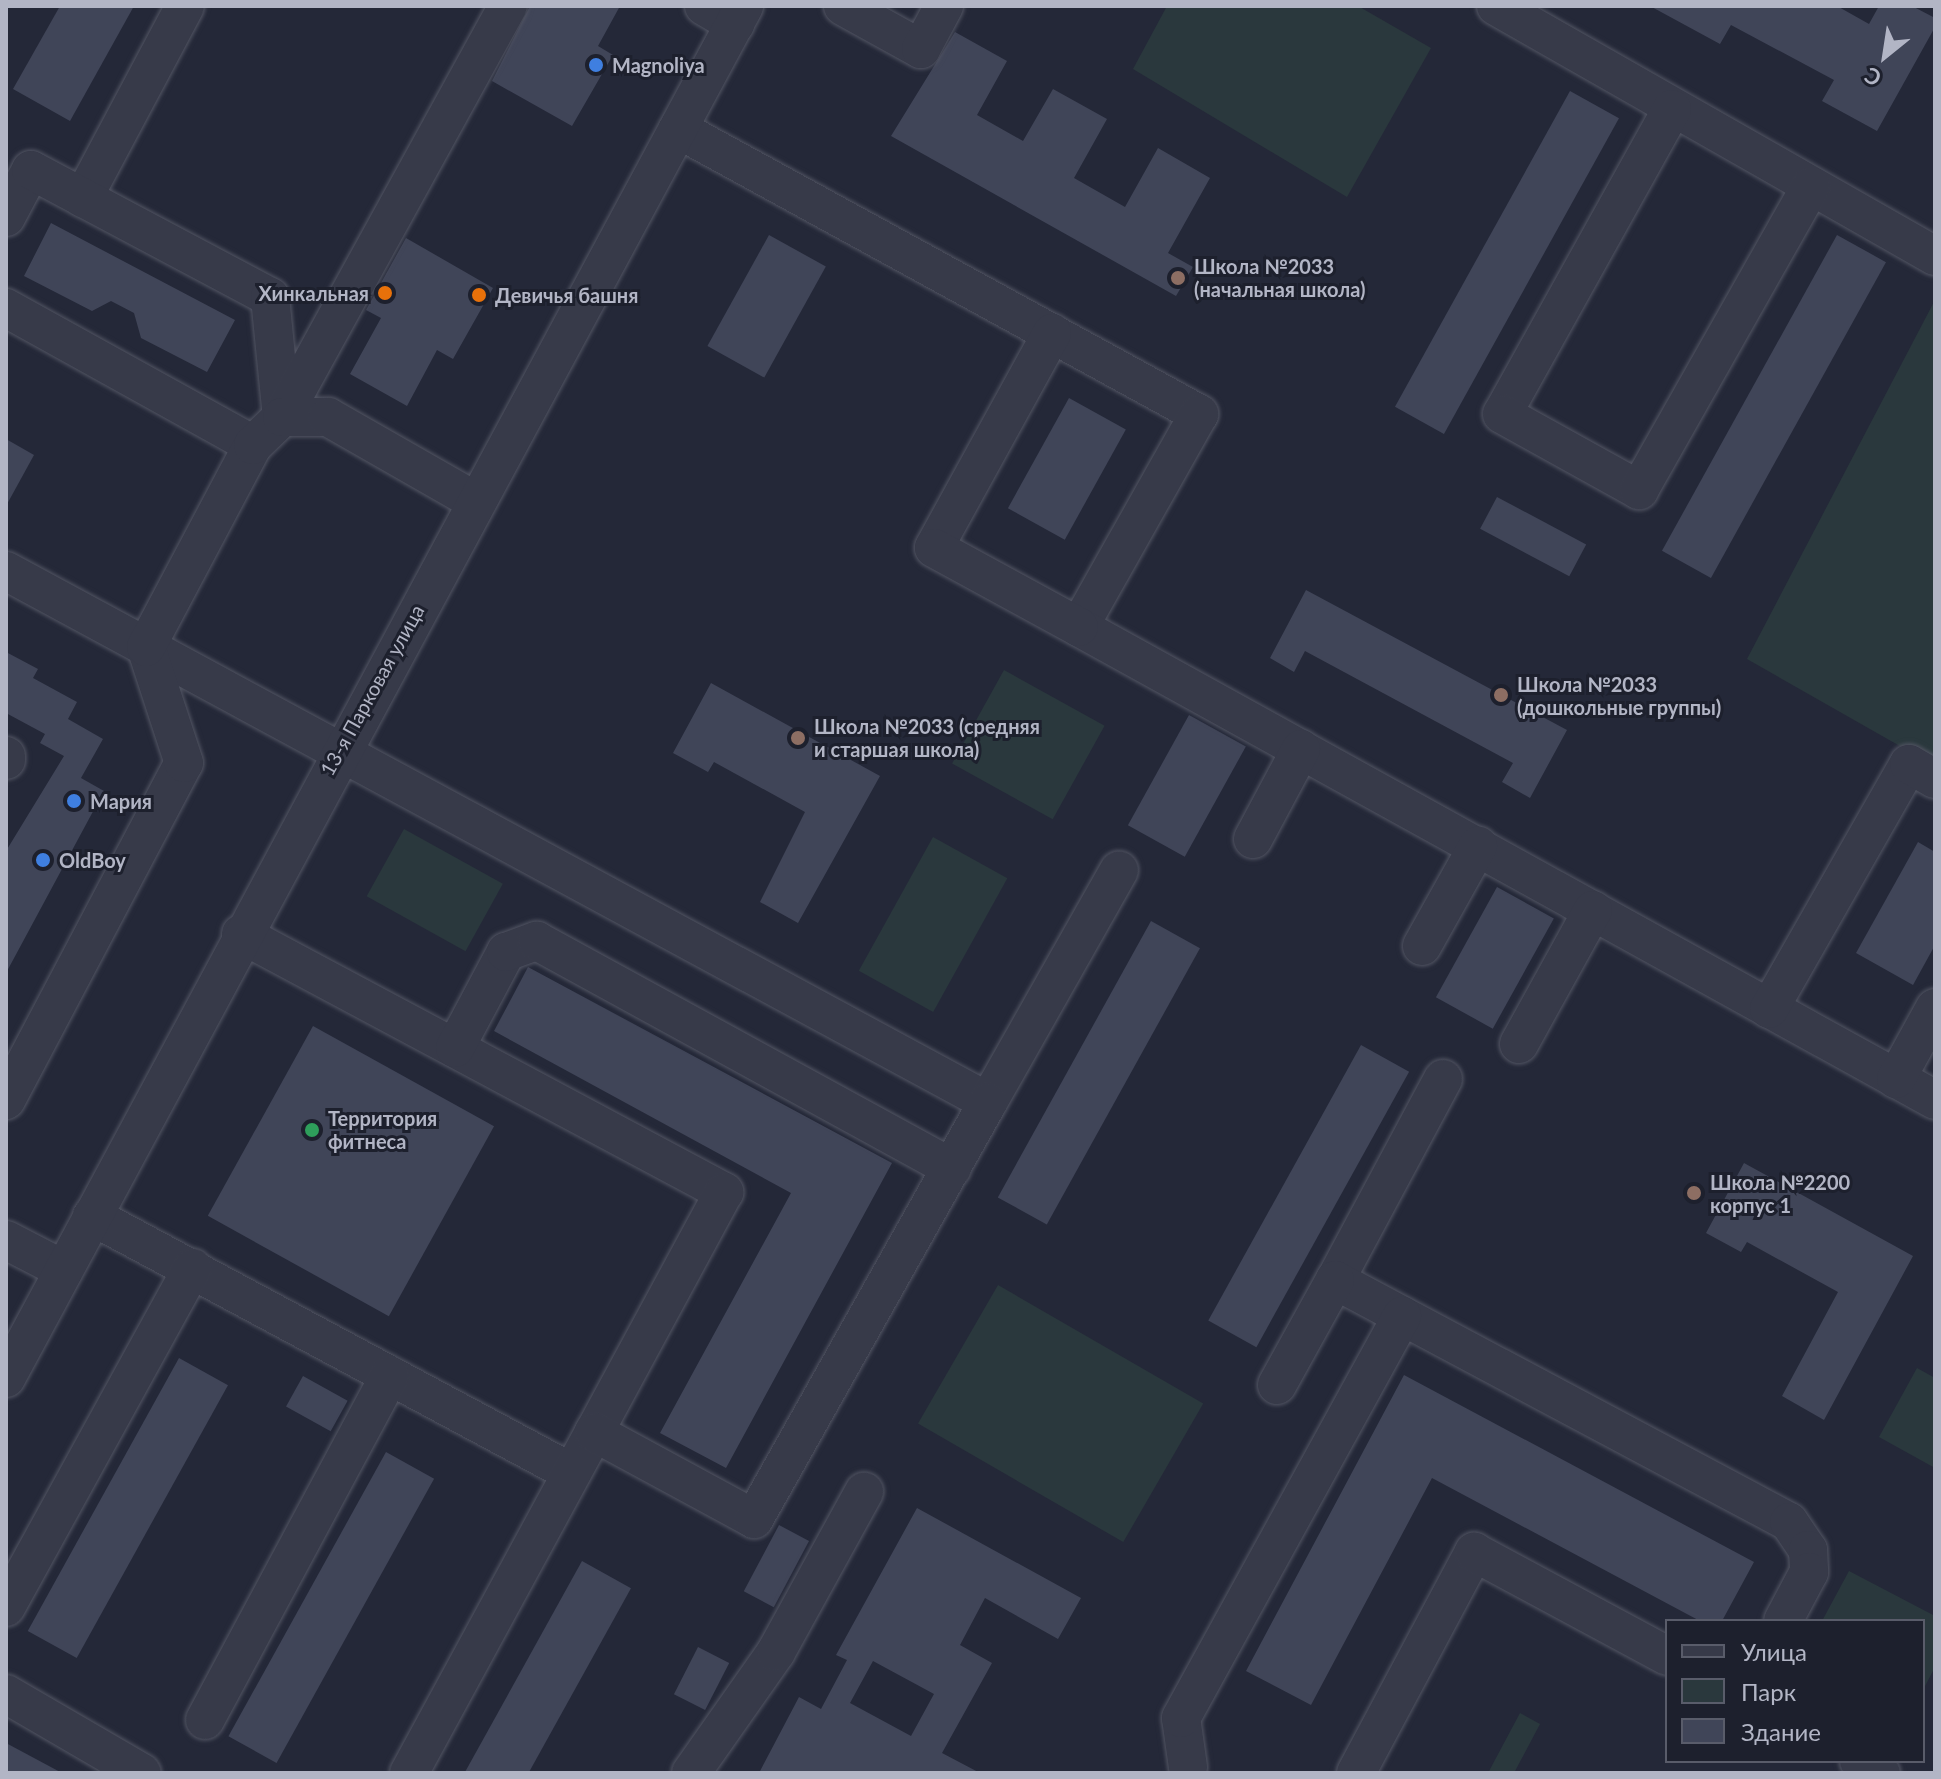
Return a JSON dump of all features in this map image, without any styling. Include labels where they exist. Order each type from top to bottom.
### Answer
[{"type":"street","points":[[83,198],[185,6]]},
{"type":"street","points":[[6,1100],[184,763],[146,647],[253,445],[282,417],[508,6]]},
{"type":"street","points":[[843,6],[921,49],[944,6]]},
{"type":"street","points":[[1496,6],[1672,109],[1935,256]]},
{"type":"street","name":"13-я Парковая улица","points":[[6,1378],[339,750],[678,129],[728,12]]},
{"type":"street","points":[[1672,109],[1502,414],[1639,490],[1811,186]]},
{"type":"street","points":[[678,129],[1199,414],[1079,627]]},
{"type":"street","points":[[6,217],[31,170],[270,297],[282,417]]},
{"type":"street","points":[[6,308],[253,445]]},
{"type":"street","points":[[1052,333],[934,548],[1935,1100]]},
{"type":"street","points":[[282,417],[328,417],[475,501]]},
{"type":"street","points":[[6,571],[339,750],[689,923],[988,1102]]},
{"type":"street","points":[[1253,839],[1301,749]]},
{"type":"street","points":[[1769,1009],[1909,764],[1935,779]]},
{"type":"street","points":[[1422,946],[1478,846]]},
{"type":"street","points":[[594,1432],[754,1519],[1119,870]]},
{"type":"street","points":[[1519,1044],[1593,910]]},
{"type":"street","points":[[241,934],[724,1192],[409,1773]]},
{"type":"street","points":[[455,1048],[506,952],[537,941],[952,1168]]},
{"type":"street","points":[[1896,1079],[1935,1008]]},
{"type":"street","points":[[1277,1385],[1443,1079]]},
{"type":"street","points":[[92,1216],[572,1473]]},
{"type":"street","points":[[6,1240],[64,1270]]},
{"type":"street","points":[[6,1607],[192,1268]]},
{"type":"street","points":[[1335,1280],[1789,1522],[1808,1550],[1809,1572],[1784,1619]]},
{"type":"street","points":[[1190,1771],[1181,1718],[1402,1316]]},
{"type":"street","points":[[205,1720],[390,1375]]},
{"type":"street","points":[[691,1773],[776,1652],[864,1492]]},
{"type":"street","points":[[1356,1773],[1474,1552],[1665,1655]]},
{"type":"street","points":[[6,1694],[142,1773]]},
{"type":"street","points":[[1863,1763],[1881,1773]]},
{"type":"green space","points":[[1167,6],[1358,6],[1431,48],[1347,197],[1133,69]]},
{"type":"green space","points":[[1935,300],[1935,766],[1747,659]]},
{"type":"green space","points":[[1004,670],[1105,726],[1053,819],[952,764]]},
{"type":"green space","points":[[404,829],[503,884],[466,951],[367,896]]},
{"type":"green space","points":[[933,837],[1007,878],[933,1012],[859,971]]},
{"type":"green space","points":[[998,1285],[1203,1403],[1123,1542],[918,1424]]},
{"type":"green space","points":[[1917,1368],[1935,1378],[1935,1468],[1879,1437]]},
{"type":"green space","points":[[1849,1571],[1935,1616],[1935,1667],[1925,1686],[1925,1619],[1823,1619]]},
{"type":"green space","points":[[1520,1713],[1540,1724],[1514,1773],[1488,1773]]},
{"type":"building","points":[[60,6],[134,6],[70,121],[13,89]]},
{"type":"building","points":[[530,6],[620,6],[598,46],[613,55],[572,126],[492,81]]},
{"type":"building","points":[[1650,6],[1837,6],[1869,24],[1879,6],[1912,6],[1935,18],[1935,27],[1877,131],[1822,101],[1834,80],[1731,25],[1720,44]]},
{"type":"building","points":[[955,32],[1007,61],[977,115],[1023,141],[1053,89],[1107,119],[1074,178],[1125,207],[1158,148],[1210,178],[1168,253],[1193,267],[1176,296],[891,136]]},
{"type":"building","points":[[1570,91],[1619,118],[1444,434],[1395,407]]},
{"type":"building","points":[[51,223],[235,320],[207,372],[141,338],[134,313],[111,301],[92,311],[24,276]]},
{"type":"building","points":[[769,235],[826,267],[764,378],[707,346]]},
{"type":"building","points":[[1837,235],[1886,262],[1711,578],[1662,551]]},
{"type":"building","points":[[406,238],[493,288],[453,359],[437,350],[407,406],[350,374],[381,318],[366,310]]},
{"type":"building","points":[[1069,398],[1126,430],[1065,540],[1008,508]]},
{"type":"building","points":[[6,439],[34,455],[6,506]]},
{"type":"building","points":[[1497,497],[1586,544],[1569,576],[1480,529]]},
{"type":"building","points":[[1306,590],[1567,730],[1530,798],[1502,782],[1513,763],[1305,651],[1294,672],[1270,658]]},
{"type":"building","points":[[6,652],[38,669],[33,678],[77,702],[68,719],[103,739],[81,778],[104,791],[6,973],[6,851],[64,756],[40,743],[45,734],[6,713]]},
{"type":"building","points":[[711,683],[880,776],[798,923],[760,902],[805,812],[714,762],[708,772],[673,753]]},
{"type":"building","points":[[1189,715],[1246,747],[1185,857],[1128,825]]},
{"type":"building","points":[[1918,842],[1935,852],[1935,945],[1913,985],[1856,953]]},
{"type":"building","points":[[1497,887],[1554,919],[1493,1029],[1436,997]]},
{"type":"building","points":[[1151,921],[1200,948],[1047,1225],[998,1197]]},
{"type":"building","points":[[528,967],[892,1163],[726,1468],[660,1433],[791,1193],[494,1031]]},
{"type":"building","points":[[313,1026],[494,1126],[389,1316],[208,1216]]},
{"type":"building","points":[[1361,1045],[1409,1072],[1256,1347],[1208,1321]]},
{"type":"building","points":[[1744,1163],[1913,1256],[1824,1420],[1782,1396],[1838,1292],[1747,1242],[1741,1252],[1706,1233]]},
{"type":"building","points":[[179,1358],[228,1385],[77,1658],[28,1631]]},
{"type":"building","points":[[1404,1375],[1754,1562],[1723,1619],[1696,1619],[1432,1478],[1311,1705],[1246,1671]]},
{"type":"building","points":[[303,1376],[348,1401],[331,1431],[286,1407]]},
{"type":"building","points":[[386,1452],[434,1479],[277,1763],[228,1736]]},
{"type":"building","points":[[917,1508],[1081,1598],[1058,1639],[985,1598],[960,1645],[992,1663],[942,1753],[980,1773],[759,1773],[799,1697],[821,1709],[847,1660],[836,1655]],"holes":[[[873,1661],[934,1694],[911,1736],[850,1703]]]},
{"type":"building","points":[[779,1525],[809,1541],[774,1607],[744,1591]]},
{"type":"building","points":[[582,1561],[631,1588],[529,1773],[464,1773]]},
{"type":"building","points":[[698,1647],[729,1663],[705,1710],[674,1694]]},
{"type":"building","points":[[6,1743],[62,1773],[6,1773]]},
{"type":"place","name":"Magnoliya","points":[[596,65]]},
{"type":"place","name":"Школа №2033 (начальная школа)","points":[[1178,278]]},
{"type":"place","name":"Хинкальная","points":[[385,293]]},
{"type":"place","name":"Девичья башня","points":[[479,295]]},
{"type":"place","name":"Школа №2033 (дошкольные группы)","points":[[1501,695]]},
{"type":"place","name":"Школа №2033 (средняя и старшая школа)","points":[[798,738]]},
{"type":"place","name":"Мария","points":[[74,801]]},
{"type":"place","name":"OldBoy","points":[[43,860]]},
{"type":"place","name":"Территория фитнеса","points":[[312,1130]]},
{"type":"place","name":"Школа №2200 корпус 1","points":[[1694,1193]]}]
